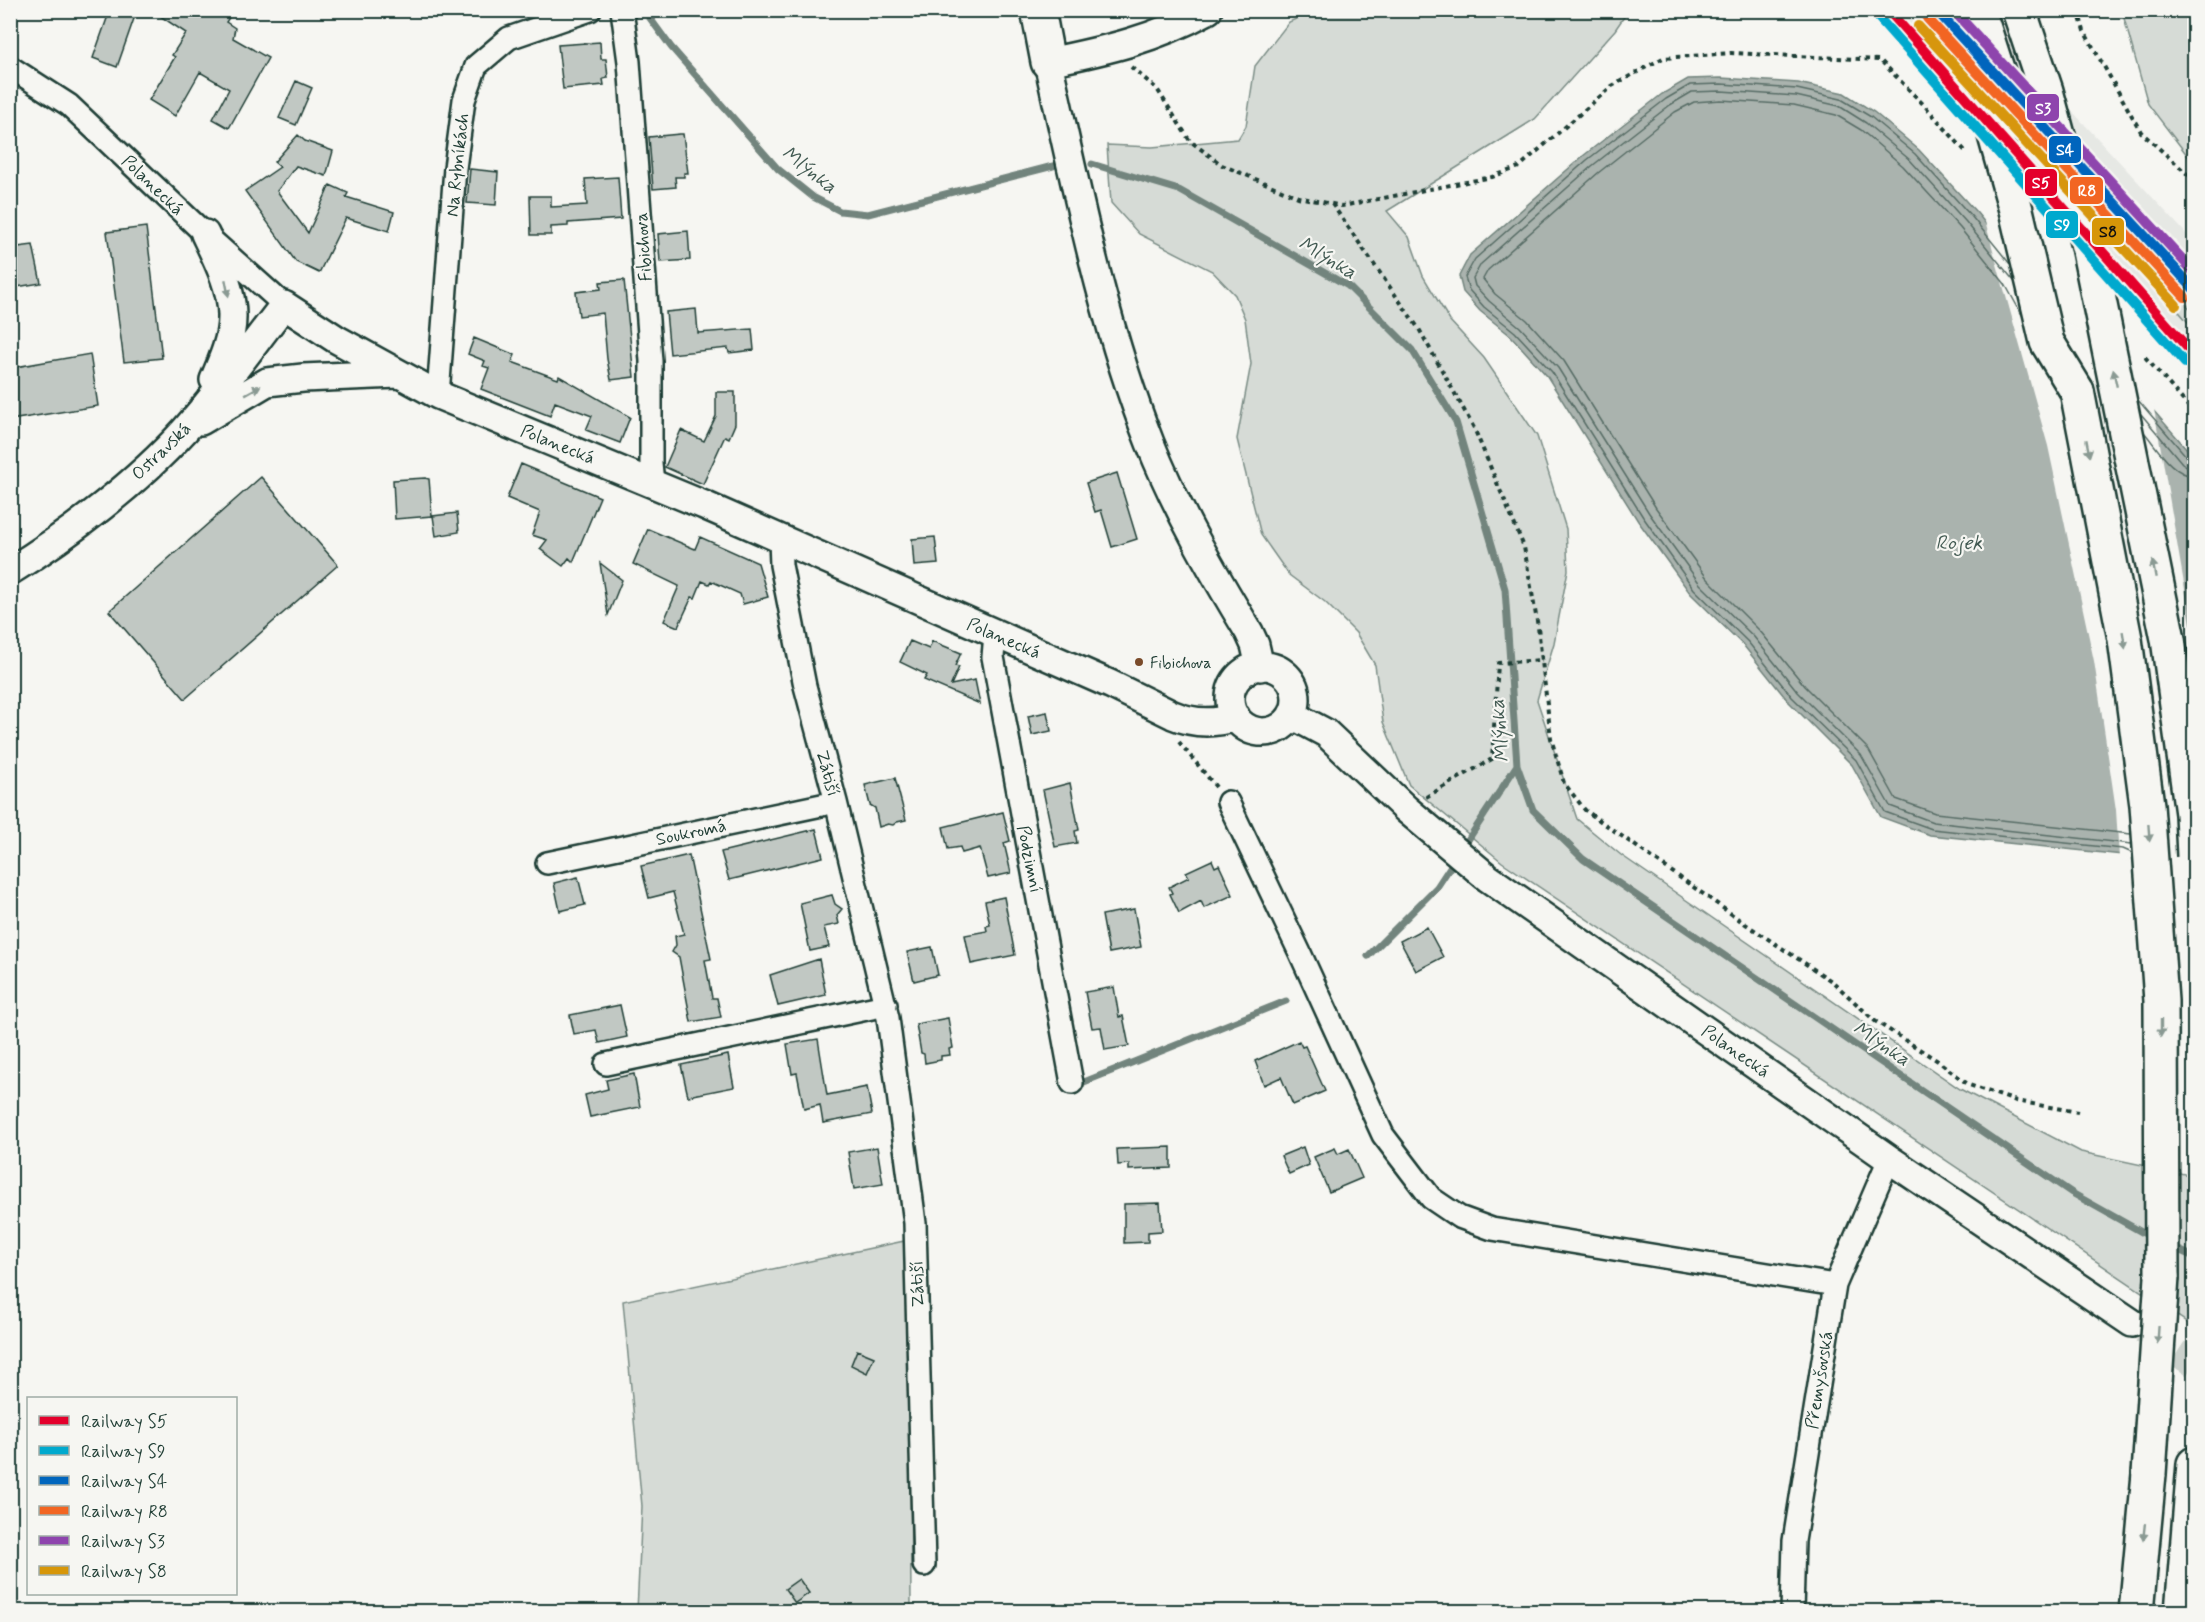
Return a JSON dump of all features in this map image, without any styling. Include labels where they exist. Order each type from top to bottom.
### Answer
[{"type":"highway","points":[[1038,10],[1048,62]]},
{"type":"highway","points":[[1948,10],[1987,107],[2016,210],[2047,342],[2077,391]]},
{"type":"highway","points":[[1978,10],[2008,104],[2077,391],[2125,639],[2147,805],[2159,978],[2162,1277],[2149,1474],[2136,1611]]},
{"type":"highway","points":[[2019,10],[2046,92],[2088,246],[2168,639],[2192,814],[2194,856]]},
{"type":"highway","points":[[2042,10],[2090,186],[2088,246]]},
{"type":"highway","points":[[2182,1611],[2194,1474]]},
{"type":"street","name":"Na Rybníkách","points":[[438,395],[455,168],[464,100],[476,66],[509,38],[590,10]]},
{"type":"street","name":"Fibichova","points":[[622,10],[629,62],[651,361],[653,483]]},
{"type":"street","points":[[1208,10],[1168,30],[1117,48],[1048,62],[1087,231],[1132,394],[1169,487],[1200,550],[1249,632],[1255,645],[1260,667]]},
{"type":"street","name":"Polanecká","points":[[10,67],[69,105],[284,305],[336,339],[398,374],[438,395],[653,483],[1110,684],[1173,715],[1204,723],[1236,717]]},
{"type":"street","points":[[185,430],[211,387],[222,361],[232,317],[226,280],[206,234]]},
{"type":"street","name":"Ostravská","points":[[10,571],[59,538],[143,471],[185,430],[284,305]]},
{"type":"street","points":[[185,430],[267,382],[398,374]]},
{"type":"street","name":"Zátiší","points":[[780,540],[781,565],[805,686],[886,1005],[915,1223],[924,1565]]},
{"type":"street","name":"Podzimní","points":[[994,634],[993,657],[1072,1083]]},
{"type":"street","points":[[1260,667],[1280,671],[1291,681],[1296,696],[1292,715],[1279,729],[1255,732],[1246,728],[1231,708],[1230,698],[1235,683],[1245,672],[1260,667]]},
{"type":"street","name":"Polanecká","points":[[1292,715],[1326,733],[1406,809],[1488,878],[1890,1159],[2132,1323]]},
{"type":"street","name":"Soukromá","points":[[547,863],[836,802]]},
{"type":"street","points":[[1227,802],[1300,953],[1383,1135],[1431,1198],[1459,1217],[1492,1229],[1835,1285]]},
{"type":"street","points":[[606,1064],[886,1005]]},
{"type":"street","name":"Přemyšovská","points":[[1792,1611],[1794,1541],[1835,1285],[1890,1159]]},
{"type":"path","points":[[1101,10],[1105,18]]},
{"type":"path","points":[[2078,10],[2084,31],[2141,132],[2194,180]]},
{"type":"path","points":[[1117,48],[1125,62],[1157,88],[1190,141],[1222,165],[1298,197],[1342,206],[1481,180],[1519,167],[1611,86],[1663,58],[1731,53],[1880,60],[1967,153]]},
{"type":"path","points":[[1332,204],[1419,329],[1474,428],[1524,547],[1542,660],[1551,738],[1564,783],[1585,810],[1744,923],[1833,982],[1875,1021],[1938,1061],[1969,1085],[2016,1101],[2078,1112]]},
{"type":"path","points":[[2145,357],[2194,413]]},
{"type":"path","points":[[1406,809],[1491,759],[1498,663],[1542,660]]},
{"type":"path","points":[[1179,742],[1227,802]]},
{"type":"shaded area","points":[[1314,11],[1628,11],[1615,30],[1535,119],[1387,211],[1409,237],[1423,276],[1450,321],[1484,358],[1537,436],[1566,529],[1568,570],[1554,643],[1537,700],[1577,819],[1621,855],[1960,1089],[2081,1152],[2194,1176],[2194,1327],[1502,862],[1409,785],[1383,722],[1375,665],[1356,633],[1325,602],[1289,575],[1261,535],[1237,439],[1251,364],[1245,319],[1235,295],[1212,271],[1139,234],[1111,203],[1107,145],[1152,147],[1238,139],[1246,126],[1255,66],[1289,22]]},
{"type":"shaded area","points":[[1864,11],[1979,11],[2194,242],[2194,313],[2137,252],[2146,274],[2194,329],[2194,382]]},
{"type":"shaded area","points":[[2122,11],[2194,11],[2194,164],[2148,104]]},
{"type":"shaded area","points":[[2137,250],[2194,313],[2194,329],[2146,274]]},
{"type":"shaded area","points":[[909,1240],[911,1611],[637,1611],[642,1506],[623,1301]]},
{"type":"water","name":"Rojek","points":[[1721,78],[1798,83],[1844,93],[1874,112],[1919,150],[1977,213],[2024,271],[2048,316],[2091,339],[2194,457],[2194,882],[2123,855],[1930,835],[1881,817],[1852,765],[1788,701],[1744,646],[1690,593],[1638,521],[1547,376],[1511,336],[1480,311],[1463,292],[1459,276],[1470,255],[1583,156],[1662,94],[1688,79]]},
{"type":"pier","points":[[1984,218],[2027,270],[2050,314],[2093,337],[2153,403],[2194,642],[2194,885],[2119,858],[2116,810],[2094,661],[2048,446]]},
{"type":"building","points":[[110,10],[137,10],[117,67],[93,58]]},
{"type":"building","points":[[151,10],[234,10],[226,22],[235,28],[233,38],[268,58],[229,128],[213,119],[229,89],[200,72],[175,116],[149,100],[175,57],[172,55],[186,33]]},
{"type":"building","points":[[600,42],[601,59],[606,59],[608,78],[603,79],[604,85],[563,89],[558,45]]},
{"type":"building","points":[[296,81],[312,88],[296,125],[279,118]]},
{"type":"building","points":[[683,134],[688,173],[684,173],[684,177],[675,177],[676,187],[653,189],[649,137]]},
{"type":"building","points":[[298,135],[305,141],[333,151],[326,176],[296,166],[277,191],[308,233],[330,185],[348,193],[346,197],[394,212],[389,231],[346,218],[319,273],[296,262],[245,191],[280,167],[274,162]]},
{"type":"building","points":[[470,169],[498,172],[496,205],[467,203]]},
{"type":"building","points":[[618,177],[621,219],[568,223],[568,226],[551,227],[551,235],[531,235],[530,196],[551,196],[551,207],[587,205],[585,179]]},
{"type":"building","points":[[146,227],[162,358],[124,362],[107,232]]},
{"type":"building","points":[[688,231],[690,260],[660,262],[658,234]]},
{"type":"building","points":[[33,245],[41,283],[10,288],[10,248]]},
{"type":"building","points":[[624,280],[634,377],[611,380],[603,313],[579,316],[576,292],[601,289],[600,282]]},
{"type":"building","points":[[696,309],[698,333],[752,329],[754,350],[729,353],[728,348],[670,354],[666,312]]},
{"type":"building","points":[[474,338],[515,355],[512,362],[558,379],[559,376],[630,417],[620,443],[586,430],[592,416],[555,402],[550,416],[481,389],[489,368],[483,366],[485,361],[468,354]]},
{"type":"building","points":[[90,354],[98,406],[10,420],[10,368]]},
{"type":"building","points":[[716,392],[735,392],[735,424],[729,438],[725,436],[703,484],[665,467],[681,430],[704,441],[716,416]]},
{"type":"building","points":[[521,464],[600,497],[573,562],[569,558],[563,566],[540,549],[547,540],[532,535],[540,512],[507,498]]},
{"type":"building","points":[[1117,473],[1137,539],[1112,547],[1101,510],[1095,512],[1086,483]]},
{"type":"building","points":[[261,477],[338,565],[185,699],[109,611]]},
{"type":"building","points":[[429,479],[432,516],[395,519],[393,480]]},
{"type":"building","points":[[457,513],[459,532],[436,536],[433,516]]},
{"type":"building","points":[[648,529],[695,549],[700,537],[758,563],[768,597],[743,604],[740,594],[711,581],[709,584],[702,581],[678,627],[664,621],[679,586],[633,564]]},
{"type":"building","points":[[935,537],[938,564],[914,566],[912,539]]},
{"type":"building","points":[[600,563],[622,580],[608,615]]},
{"type":"building","points":[[910,641],[929,649],[932,641],[961,653],[955,666],[959,667],[951,685],[975,680],[980,704],[924,680],[927,675],[900,662]]},
{"type":"building","points":[[1047,712],[1051,731],[1032,735],[1028,716]]},
{"type":"building","points":[[895,778],[906,820],[879,827],[875,808],[870,805],[865,785]]},
{"type":"building","points":[[1070,783],[1079,830],[1075,831],[1077,843],[1055,847],[1043,790]]},
{"type":"building","points":[[1003,812],[1010,841],[1004,843],[1011,873],[988,878],[980,848],[962,853],[960,847],[948,849],[943,827]]},
{"type":"building","points":[[816,829],[823,857],[729,880],[721,852]]},
{"type":"building","points":[[689,855],[711,959],[705,960],[712,998],[717,998],[721,1017],[691,1022],[679,957],[672,952],[676,945],[675,936],[684,934],[673,892],[649,898],[641,866]]},
{"type":"building","points":[[1212,860],[1215,867],[1219,865],[1233,895],[1204,908],[1201,901],[1179,913],[1169,887],[1189,877],[1186,872]]},
{"type":"building","points":[[578,877],[585,905],[560,911],[554,883]]},
{"type":"building","points":[[832,895],[835,904],[842,909],[837,915],[839,924],[824,927],[829,947],[810,951],[800,903]]},
{"type":"building","points":[[1004,897],[1015,955],[971,964],[965,935],[987,931],[986,926],[990,925],[985,901]]},
{"type":"building","points":[[1134,909],[1141,947],[1109,953],[1102,915]]},
{"type":"building","points":[[1427,927],[1443,957],[1416,971],[1400,941]]},
{"type":"building","points":[[932,947],[938,975],[914,981],[907,952]]},
{"type":"building","points":[[819,959],[826,995],[778,1006],[770,975]]},
{"type":"building","points":[[1114,987],[1119,1017],[1123,1016],[1129,1046],[1105,1050],[1101,1027],[1092,1028],[1085,992]]},
{"type":"building","points":[[620,1005],[627,1037],[599,1043],[596,1030],[574,1034],[570,1015]]},
{"type":"building","points":[[948,1018],[953,1048],[949,1049],[950,1055],[941,1056],[941,1060],[925,1063],[916,1024]]},
{"type":"building","points":[[818,1039],[827,1095],[867,1087],[872,1114],[823,1123],[820,1105],[804,1109],[797,1073],[792,1074],[787,1044]]},
{"type":"building","points":[[1299,1041],[1302,1047],[1305,1046],[1325,1091],[1293,1105],[1281,1077],[1264,1085],[1255,1061]]},
{"type":"building","points":[[728,1055],[734,1087],[688,1096],[681,1065]]},
{"type":"building","points":[[634,1074],[640,1107],[590,1117],[585,1095],[608,1089],[606,1080]]},
{"type":"building","points":[[877,1147],[883,1184],[854,1189],[848,1152]]},
{"type":"building","points":[[1171,1147],[1171,1168],[1129,1170],[1129,1164],[1118,1165],[1117,1149]]},
{"type":"building","points":[[1303,1147],[1309,1165],[1289,1174],[1281,1156]]},
{"type":"building","points":[[1335,1148],[1338,1154],[1349,1149],[1362,1178],[1329,1192],[1314,1157]]},
{"type":"building","points":[[1160,1203],[1162,1231],[1148,1232],[1148,1242],[1124,1243],[1124,1204]]},
{"type":"building","points":[[857,1350],[874,1357],[867,1373],[851,1365]]},
{"type":"building","points":[[799,1579],[809,1593],[795,1603],[785,1589]]},
{"type":"waterway","name":"Mlýnka","points":[[644,10],[671,47],[778,169],[813,197],[840,211],[868,214],[1053,166]]},
{"type":"waterway","name":"Mlýnka","points":[[1092,164],[1179,190],[1348,286],[1412,350],[1456,422],[1505,589],[1517,765],[1533,810],[1583,859],[2072,1193],[2154,1239]]},
{"type":"waterway","points":[[1462,849],[1517,765]]},
{"type":"waterway","points":[[1368,956],[1437,887],[1456,858]]},
{"type":"waterway","points":[[1084,1082],[1286,1001]]},
{"type":"waterway","name":"Mlýnka","points":[[2172,1247],[2194,1257]]},
{"type":"tunnel","points":[[2143,1330],[2194,1364]]},
{"type":"rail line","name":"S5","points":[[1888,10],[2194,355]]},
{"type":"rail line","name":"S4","points":[[1936,10],[2194,289]]},
{"type":"rail line","name":"S3","points":[[1953,10],[2194,272]]},
{"type":"rail line","name":"S9","points":[[1879,18],[2185,363]]},
{"type":"rail line","name":"R8","points":[[1927,18],[2185,297]]},
{"type":"rail line","name":"S8","points":[[1918,26],[2176,305]]},
{"type":"place","name":"Fibichova","points":[[1139,662]]}]
